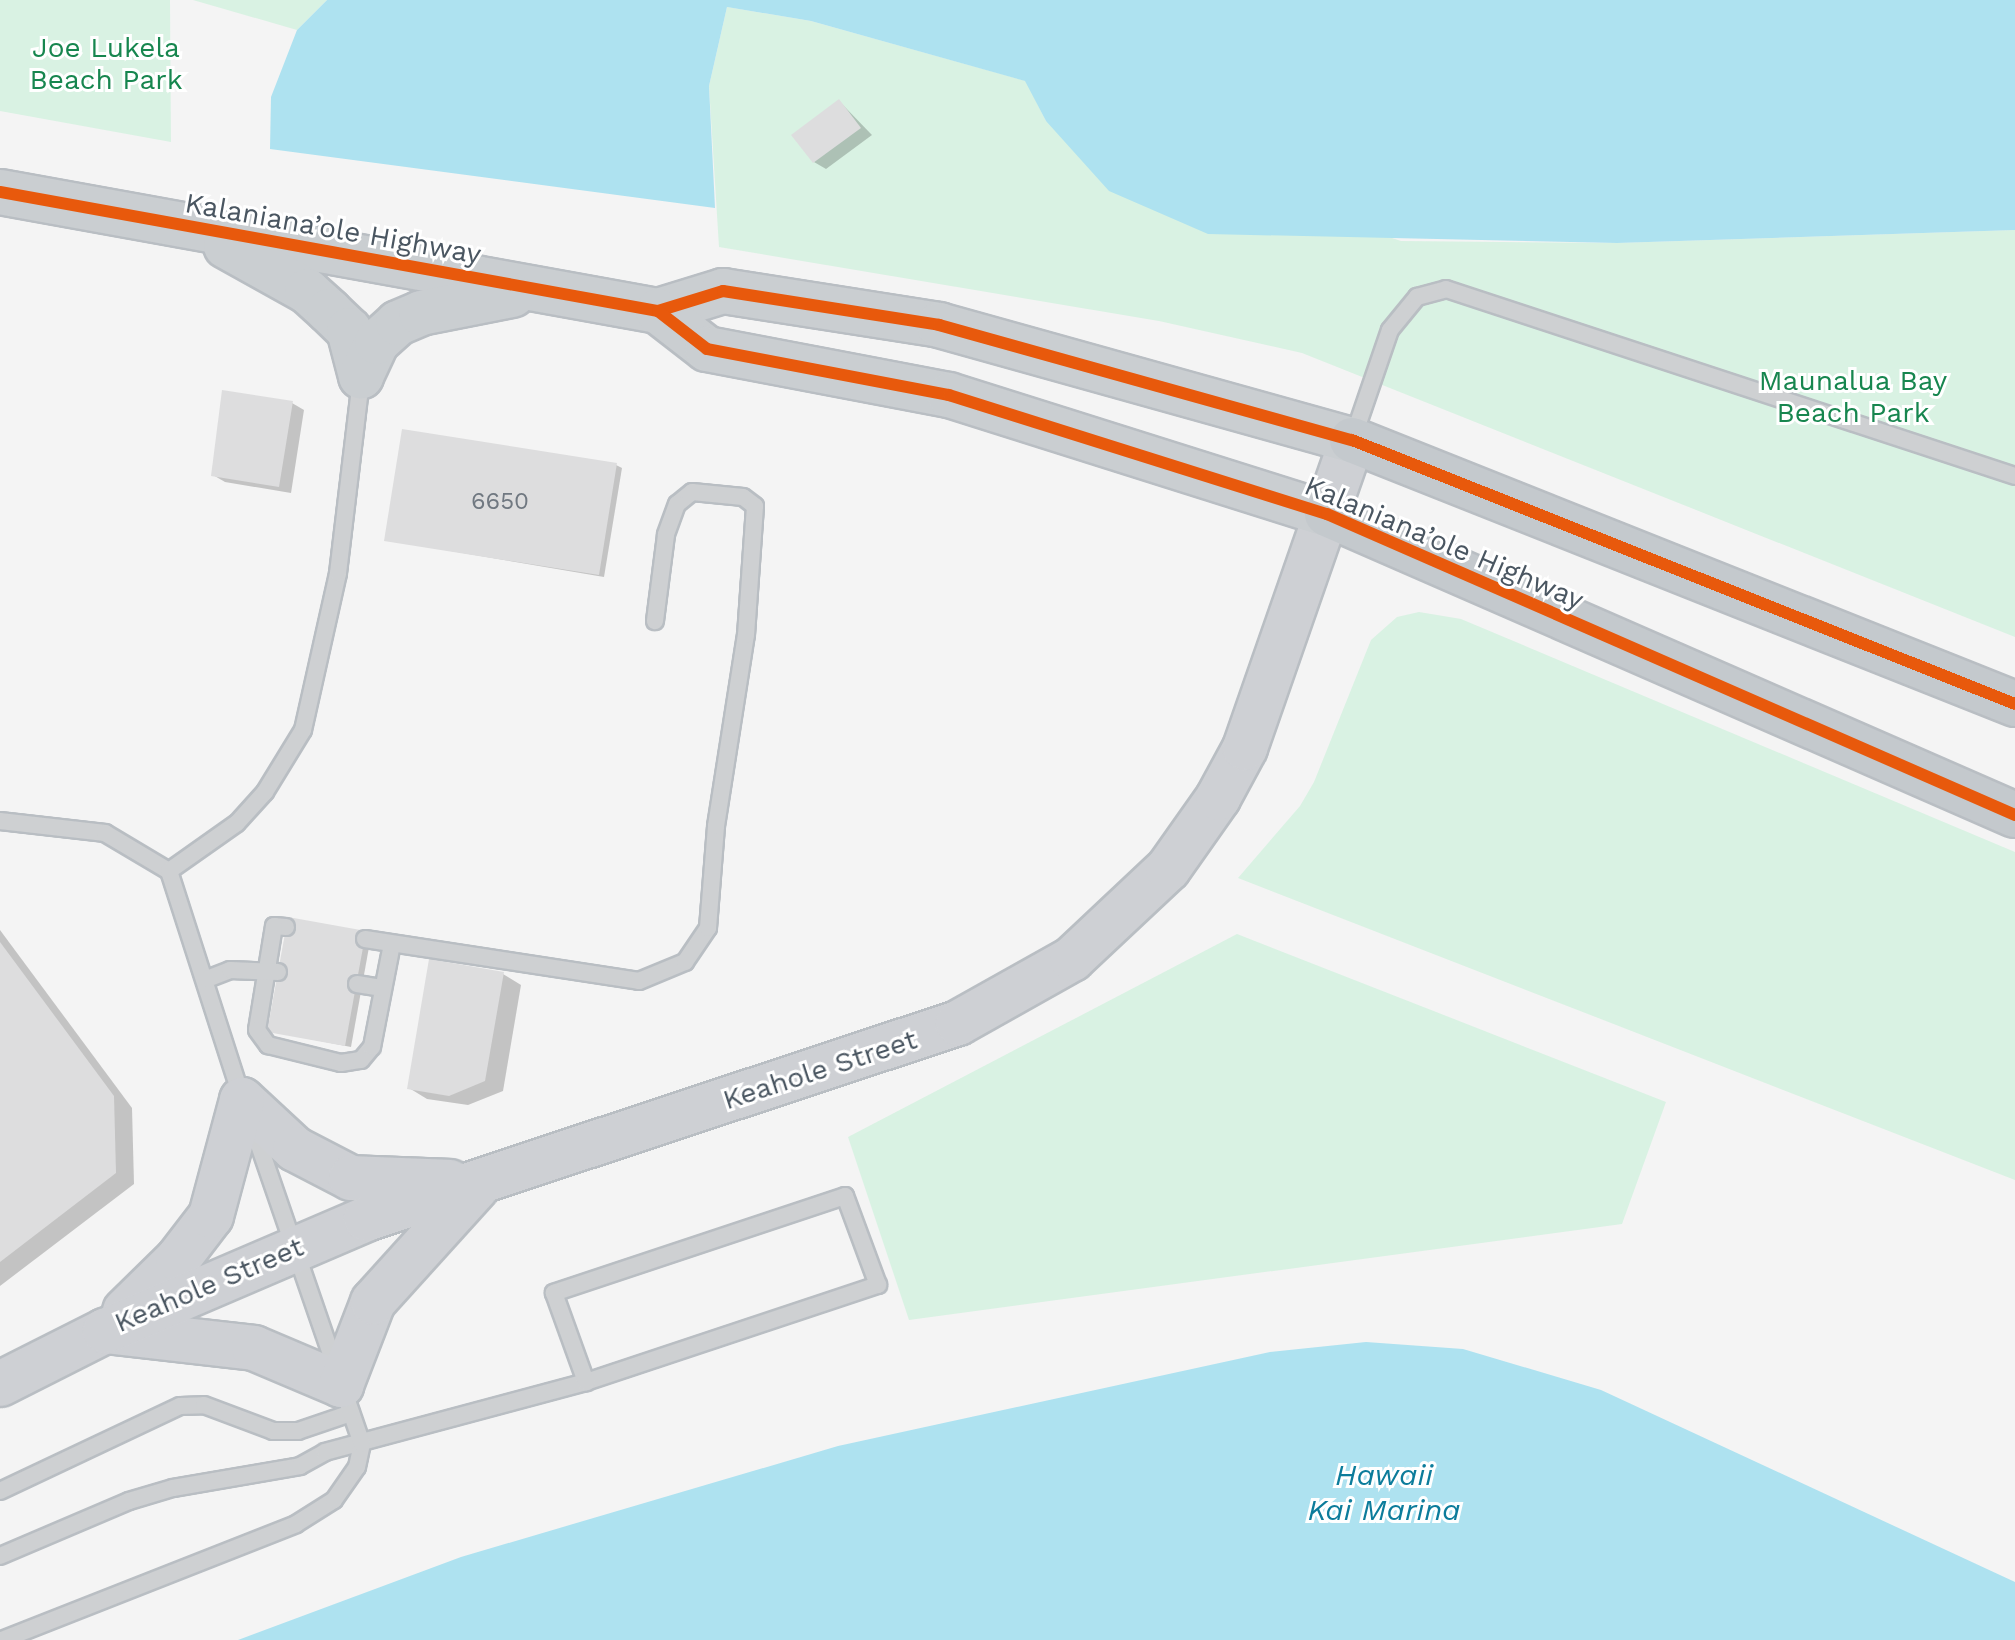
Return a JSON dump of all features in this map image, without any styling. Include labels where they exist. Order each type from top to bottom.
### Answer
[{"type":"highway","name":"Kalaniana’ole Highway","points":[[1352,440],[2015,704]]},
{"type":"highway","name":"Kalaniana’ole Highway","points":[[1327,514],[2015,815]]},
{"type":"main road","name":"Kalaniana’ole Highway","points":[[0,192],[658,311],[707,349],[949,395],[1327,514]]},
{"type":"main road","points":[[196,229],[307,291],[349,330],[361,376]]},
{"type":"main road","points":[[361,376],[377,342],[398,323],[421,313],[538,289]]},
{"type":"main road","name":"Kalaniana’ole Highway","points":[[658,311],[723,291],[939,325],[1352,440]]},
{"type":"main road","name":"Keahole Street","points":[[0,1384],[105,1331],[295,1247],[958,1023],[1072,959],[1158,880],[1218,798],[1245,748],[1352,440]]},
{"type":"main road","points":[[105,1331],[178,1259],[211,1216],[242,1100],[295,1149],[351,1178],[480,1183]]},
{"type":"main road","points":[[105,1331],[254,1348],[346,1399],[373,1302],[480,1183]]},
{"type":"lane","points":[[1352,440],[1390,330],[1417,297],[1446,289],[2015,476]]},
{"type":"lane","points":[[169,871],[237,823],[265,792],[303,730],[338,573],[361,376]]},
{"type":"lane","points":[[365,939],[639,981],[685,962],[708,928],[720,795],[746,635],[757,527],[755,506],[743,497],[692,492],[677,504],[666,535],[655,621]]},
{"type":"lane","points":[[0,821],[105,833],[169,871],[207,979],[242,1100],[362,1444],[357,1467],[334,1500],[296,1524],[2,1640]]},
{"type":"lane","points":[[286,927],[274,926],[272,971],[257,1030],[268,1045],[341,1063],[361,1060],[372,1047],[392,944]]},
{"type":"lane","points":[[207,979],[230,970],[272,971]]},
{"type":"lane","points":[[357,984],[383,988]]},
{"type":"lane","points":[[0,1556],[129,1501],[173,1488],[300,1466],[325,1452],[586,1382],[878,1285],[845,1196],[554,1293],[586,1382]]},
{"type":"lane","points":[[0,1491],[180,1406],[204,1405],[273,1431],[298,1431],[346,1399]]},
{"type":"green space","name":"Joe Lukela Beach Park","points":[[0,0],[170,0],[171,142],[0,111]]},
{"type":"green space","name":"Joe Lukela Beach Park","points":[[193,0],[327,0],[297,30]]},
{"type":"green space","name":"Maunalua Bay Beach Park","points":[[727,7],[811,21],[1026,81],[1046,121],[1401,241],[1617,243],[2015,230],[2015,637],[1302,353],[1159,321],[719,247],[709,86]]},
{"type":"green space","points":[[1419,612],[1461,619],[2015,852],[2015,1180],[1238,878],[1300,806],[1314,782],[1371,640],[1397,617]]},
{"type":"green space","points":[[1237,934],[1666,1102],[1622,1224],[909,1320],[848,1137]]},
{"type":"water","points":[[327,0],[2015,0],[2015,230],[1617,243],[1208,234],[1109,191],[1046,121],[1025,81],[811,21],[727,7],[709,86],[715,208],[270,149],[271,97],[297,30]]},
{"type":"water","name":"Hawaii Kai Marina","points":[[1366,1342],[1463,1349],[1601,1390],[2015,1582],[2015,1640],[238,1640],[461,1557],[838,1446],[1270,1352]]},
{"type":"building","points":[[839,99],[861,128],[813,163],[791,135]]},
{"type":"building","points":[[222,390],[293,401],[279,487],[211,476]]},
{"type":"building","points":[[402,429],[617,463],[599,575],[384,541]]},
{"type":"building","points":[[288,917],[366,931],[345,1046],[267,1032]]},
{"type":"building","points":[[0,942],[114,1096],[116,1173],[0,1262]]},
{"type":"building","points":[[429,959],[504,972],[485,1081],[449,1096],[407,1089]]},
{"type":"cycle path","points":[[0,192],[658,311],[723,291],[939,325],[1352,440],[2015,704]]},
{"type":"cycle path","points":[[658,311],[707,349],[949,395],[1327,514],[2015,815]]}]
